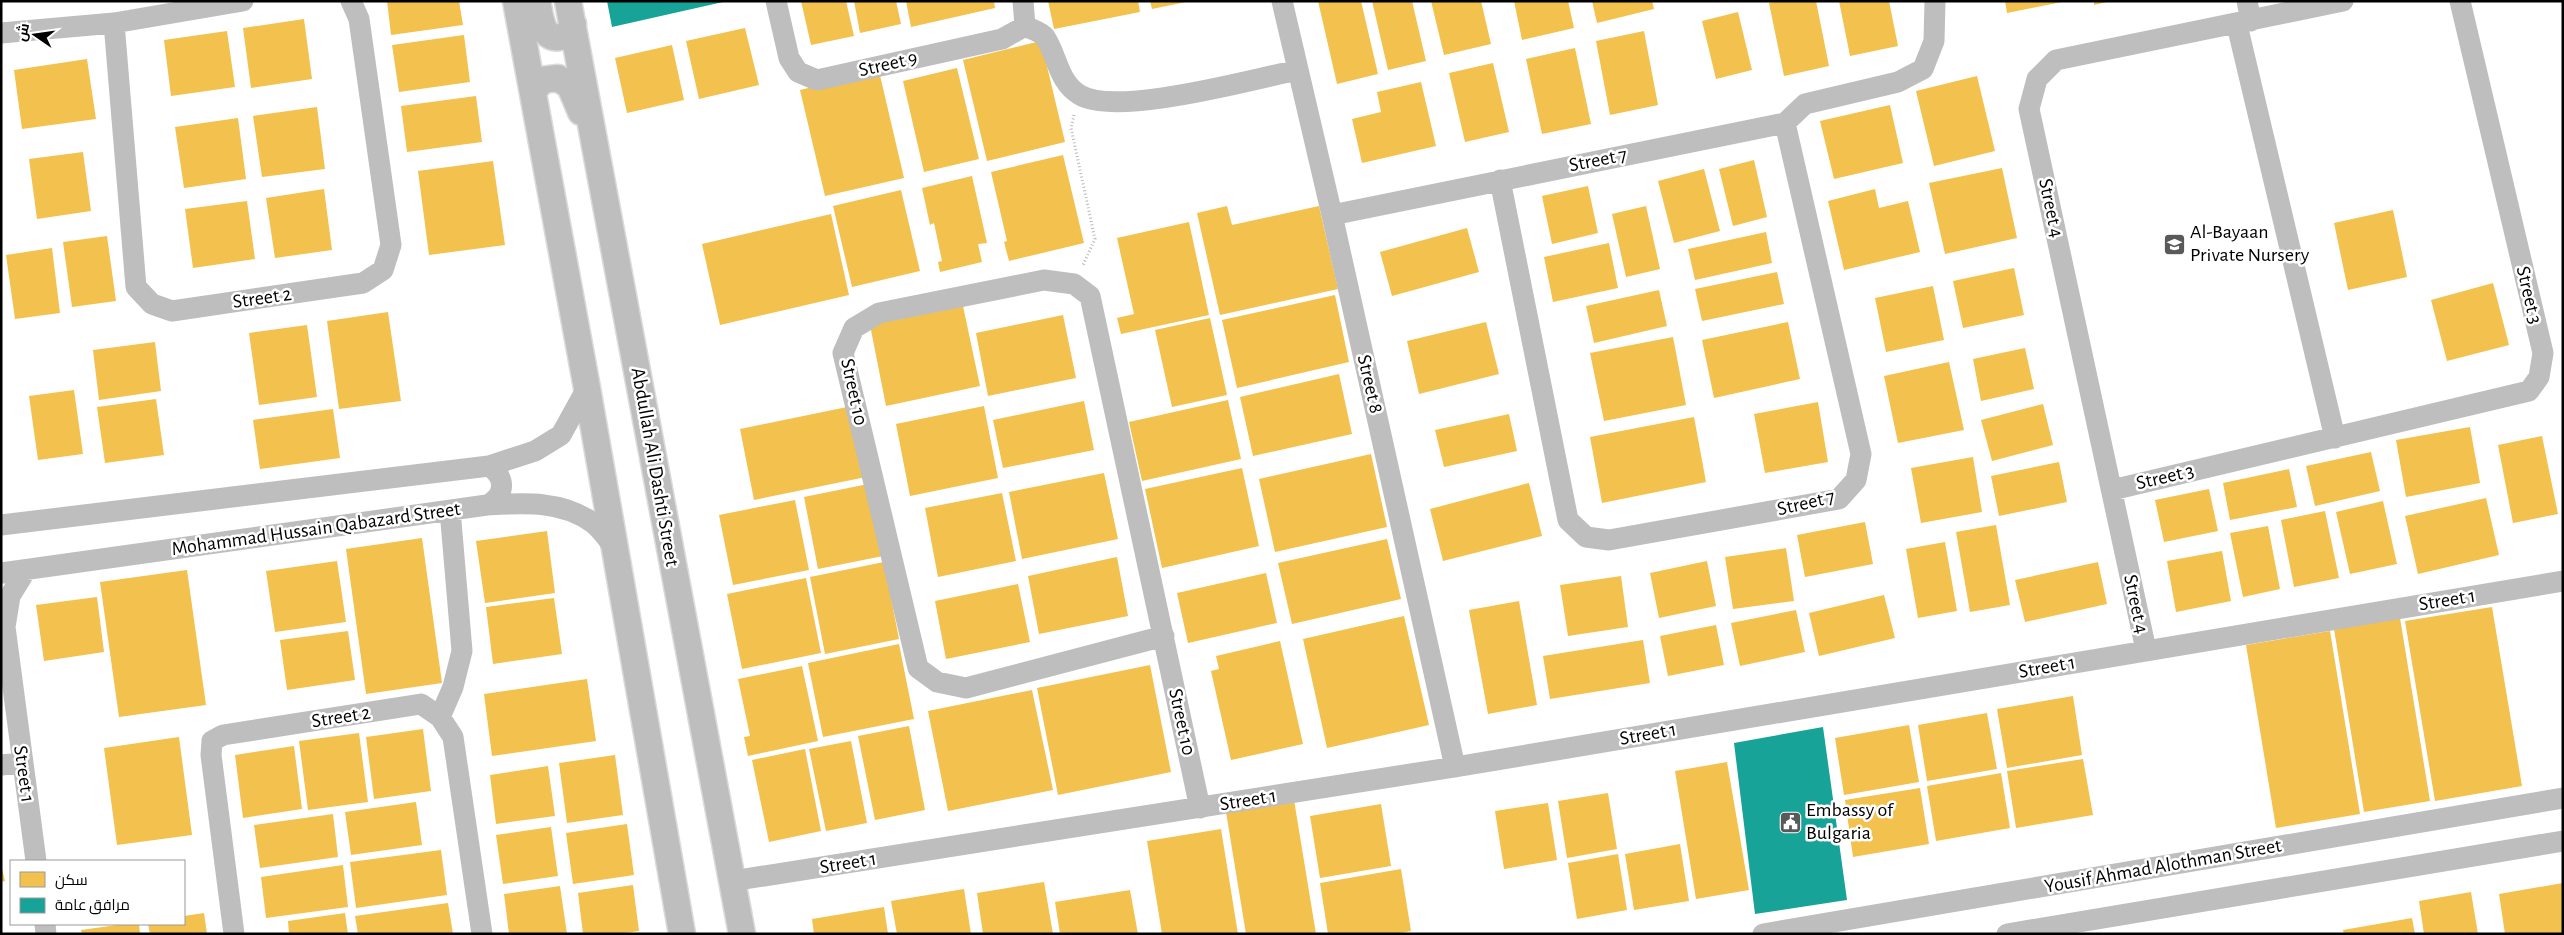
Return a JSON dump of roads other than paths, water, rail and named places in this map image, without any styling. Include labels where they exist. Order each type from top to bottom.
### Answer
[{"type":"main road","points":[[516,1],[616,549],[682,934]]},
{"type":"main road","points":[[537,1],[542,28],[547,34],[555,38],[563,37],[570,32],[571,13]]},
{"type":"main road","name":"Abdullah Ali Dashti Street","points":[[571,13],[742,934]]},
{"type":"main road","points":[[533,92],[542,80],[558,78],[565,81],[573,93],[597,152]]},
{"type":"street","points":[[1,33],[114,23],[243,1]]},
{"type":"street","name":"Street 2","points":[[114,23],[136,286],[152,304],[172,311],[363,284],[383,270],[391,245],[359,19],[351,1]]},
{"type":"street","name":"Street 9","points":[[776,1],[788,58],[798,72],[817,80],[1002,39],[1025,26]]},
{"type":"street","points":[[1023,1],[1025,26],[1044,36],[1063,80],[1080,95],[1100,102],[1127,103],[1298,70]]},
{"type":"street","name":"Street 8","points":[[1282,1],[1332,215],[1455,767]]},
{"type":"street","points":[[1785,123],[1806,104],[1898,82],[1923,69],[1934,41],[1935,1]]},
{"type":"street","name":"Street 4","points":[[2146,650],[2029,109],[2037,78],[2056,60],[2245,16],[2343,1]]},
{"type":"street","name":"Street 3","points":[[2112,490],[2529,391],[2540,377],[2543,353],[2460,1]]},
{"type":"street","points":[[2245,16],[2335,438]]},
{"type":"street","name":"Street 7","points":[[1332,215],[1500,180],[1785,123],[1861,454],[1856,480],[1839,499],[1609,540],[1586,537],[1568,520],[1500,180]]},
{"type":"street","name":"Street 10","points":[[1164,636],[966,688],[937,682],[918,668],[844,353],[854,328],[879,313],[1044,280],[1074,284],[1090,296],[1164,636],[1200,808]]},
{"type":"street","name":"Mohammad Hussain Qabazard Street","points":[[5,522],[489,466],[535,451],[561,435],[587,388]]},
{"type":"street","points":[[487,505],[494,501],[502,486],[501,478],[489,466]]},
{"type":"street","name":"Mohammad Hussain Qabazard Street","points":[[1,573],[487,505],[527,503],[558,506],[593,523],[616,549]]},
{"type":"street","points":[[440,717],[453,687],[462,651],[450,510]]},
{"type":"street","name":"Street 1","points":[[26,570],[10,596],[3,623],[36,860]]},
{"type":"street","name":"Street 1","points":[[732,881],[1455,767],[2563,581]]},
{"type":"street","name":"Street 2","points":[[234,934],[211,755],[212,741],[223,735],[421,704],[440,717],[453,738],[482,934]]},
{"type":"street","points":[[1,766],[23,763]]},
{"type":"street","name":"Yousif Ahmad Alothman Street","points":[[1763,934],[2563,798]]},
{"type":"street","name":"Yousif Ahmad Alothman Street","points":[[2007,934],[2563,841]]},
{"type":"place","name":"Al-Bayaan Private Nursery","points":[[2174,244]]},
{"type":"place","name":"Embassy of Bulgaria","points":[[1790,822]]}]
